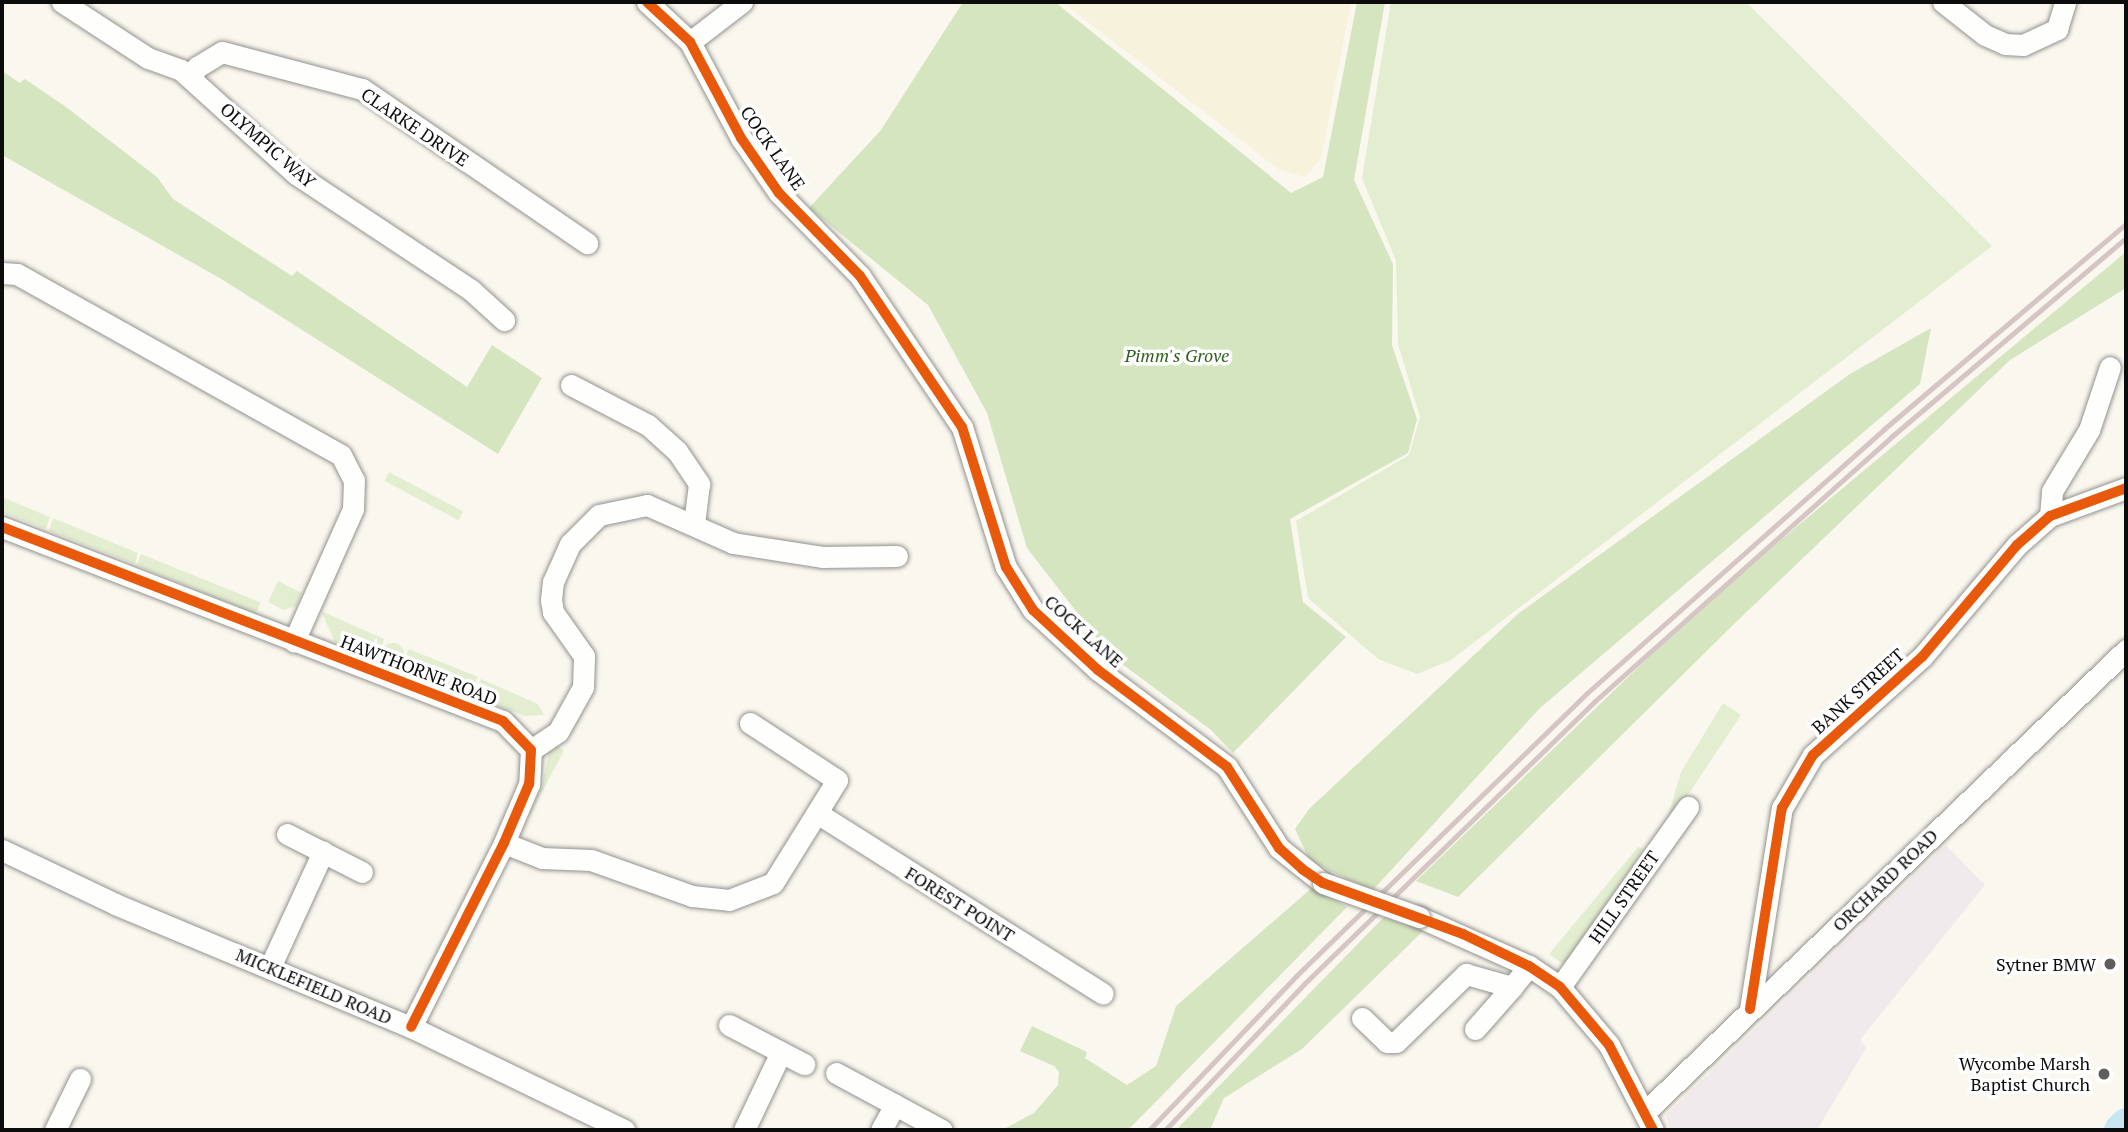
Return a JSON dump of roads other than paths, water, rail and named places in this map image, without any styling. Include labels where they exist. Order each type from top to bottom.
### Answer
[{"type":"street","name":"OLYMPIC WAY","points":[[62,2],[148,58],[191,77],[296,174],[471,290],[504,320]]},
{"type":"street","name":"COCK LANE","points":[[647,2],[690,42],[741,138],[773,183],[860,276],[962,427],[1006,567],[1033,610],[1098,670],[1227,767],[1279,848],[1323,883],[1419,917],[1529,966],[1560,987],[1609,1045],[1649,1121]]},
{"type":"street","points":[[690,42],[742,2]]},
{"type":"street","points":[[1943,2],[1985,35],[2005,44],[2023,45],[2057,29],[2065,2]]},
{"type":"street","name":"CLARKE DRIVE","points":[[191,77],[197,67],[222,52],[362,89],[587,243]]},
{"type":"street","points":[[2,273],[17,274],[341,455],[354,480],[353,509],[294,641]]},
{"type":"street","points":[[2050,516],[2052,491],[2089,430],[2110,367]]},
{"type":"street","points":[[571,385],[648,425],[677,451],[699,484],[694,524]]},
{"type":"street","name":"BANK STREET","points":[[1749,1009],[1782,808],[1812,755],[1922,657],[2017,545],[2050,516],[2126,488]]},
{"type":"street","points":[[411,1027],[504,843],[529,784],[531,750],[558,732],[577,701],[586,673],[580,648],[553,612],[553,582],[570,544],[599,515],[631,505],[647,505],[694,524],[718,539],[822,557],[897,556]]},
{"type":"street","name":"HAWTHORNE ROAD","points":[[2,527],[503,721],[531,750]]},
{"type":"street","name":"ORCHARD ROAD","points":[[1649,1121],[1749,1009],[2126,650]]},
{"type":"street","points":[[504,843],[542,859],[591,860],[692,896],[729,900],[773,883],[837,780],[750,723]]},
{"type":"street","name":"HILL STREET","points":[[1560,987],[1688,807]]},
{"type":"street","name":"FOREST POINT","points":[[817,813],[1103,994]]},
{"type":"street","points":[[287,834],[362,872]]},
{"type":"street","name":"MICKLEFIELD ROAD","points":[[2,850],[115,904],[411,1027],[624,1130]]},
{"type":"street","points":[[270,967],[323,852]]},
{"type":"street","points":[[1475,1029],[1529,966]]},
{"type":"street","points":[[1362,1018],[1387,1042],[1396,1042],[1466,974],[1512,988]]},
{"type":"street","points":[[729,1025],[804,1064]]},
{"type":"street","points":[[744,1130],[781,1052]]},
{"type":"street","points":[[836,1073],[942,1130]]},
{"type":"street","points":[[55,1130],[80,1079]]},
{"type":"street","points":[[881,1130],[895,1105]]},
{"type":"waterway","points":[[2120,1130],[2126,1124]]},
{"type":"railway","points":[[1149,1130],[1296,976],[1587,693],[1884,429],[2126,224]]},
{"type":"railway","points":[[1165,1130],[1304,984],[1595,701],[1891,437],[2126,238]]},
{"type":"place","name":"Sytner BMW","points":[[2110,964]]},
{"type":"place","name":"Wycombe Marsh Baptist Church","points":[[2104,1074]]},
{"type":"park label","name":"Pimm's Grove","points":[[1177,355]]}]
